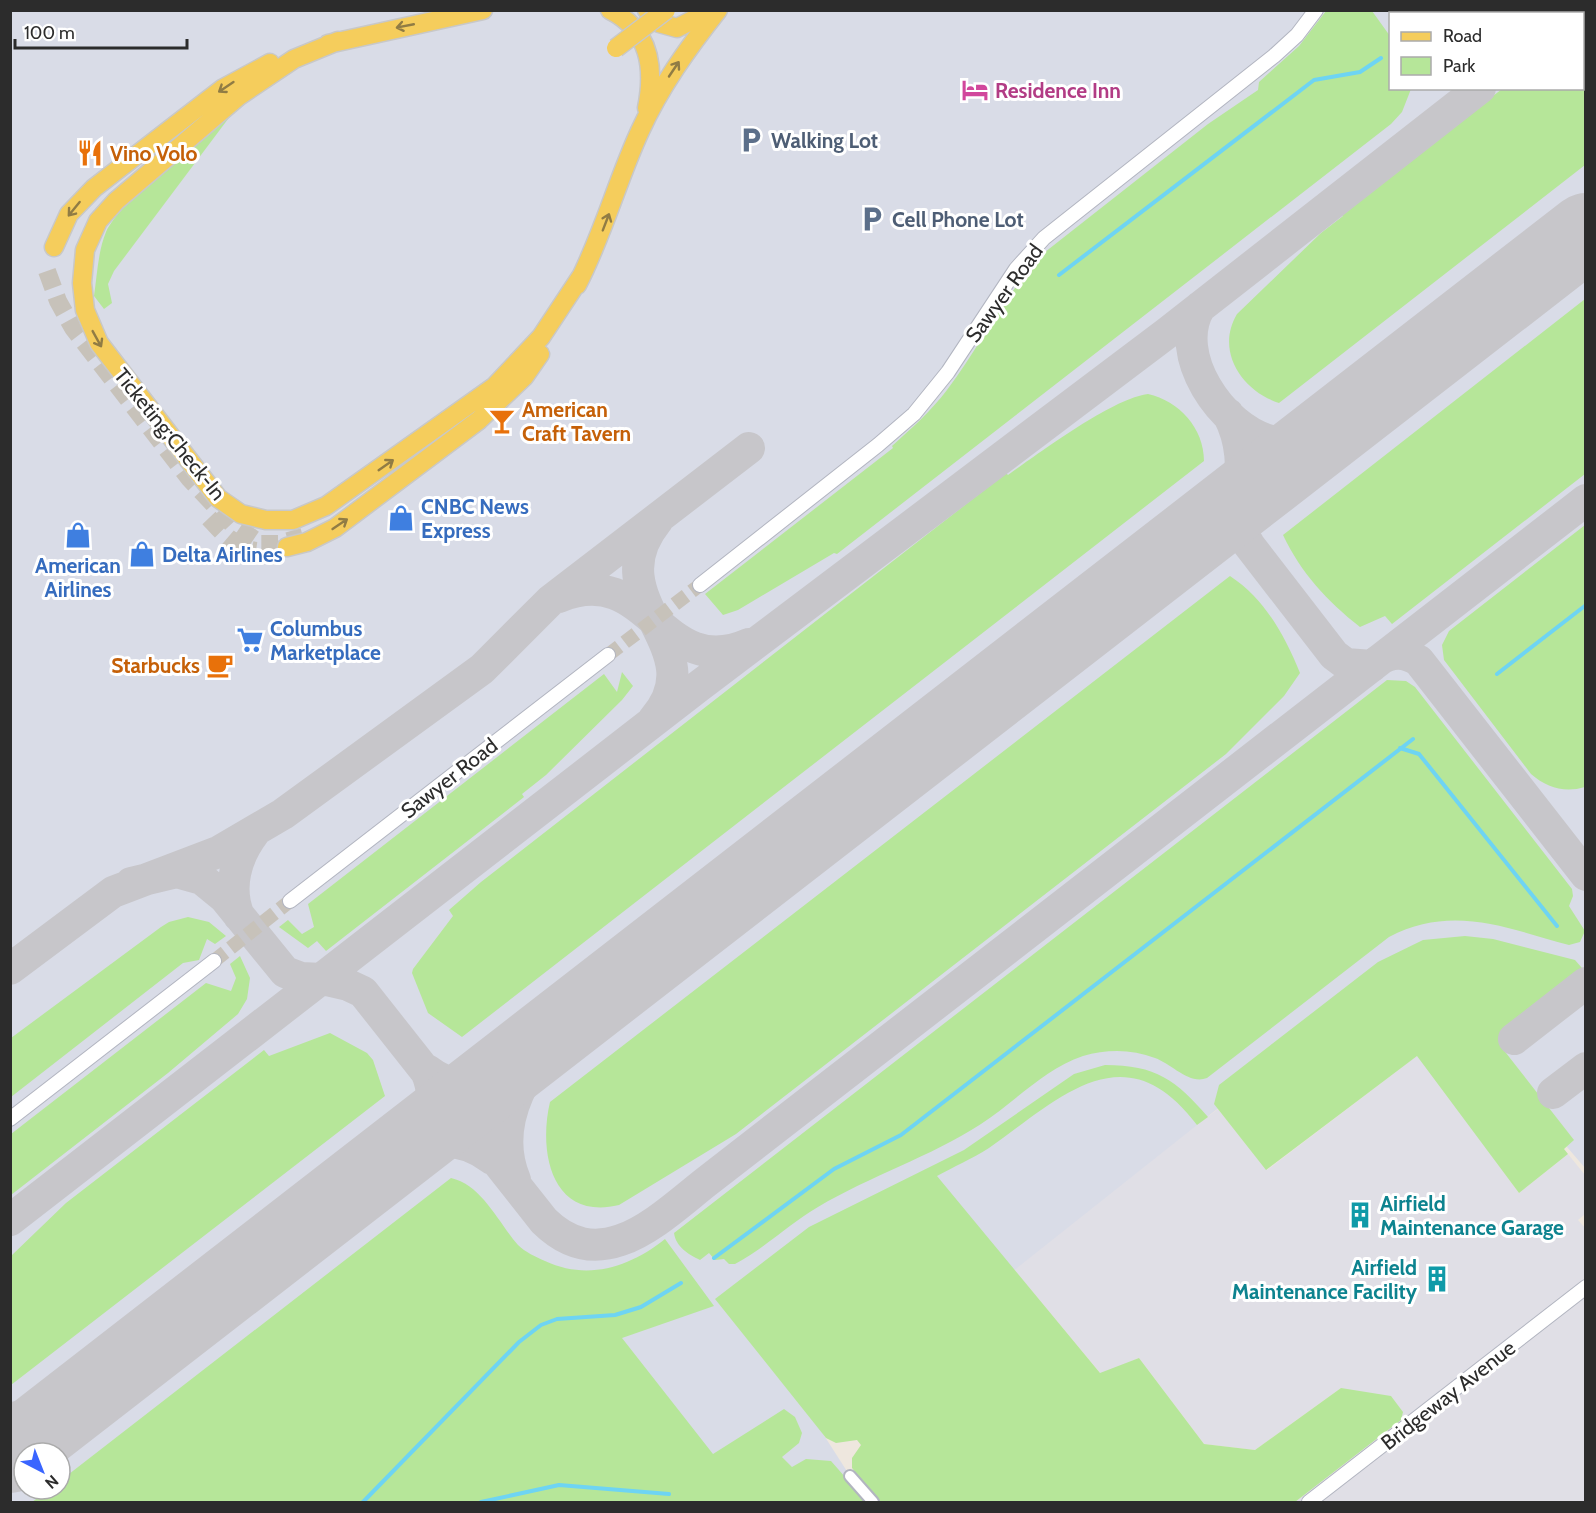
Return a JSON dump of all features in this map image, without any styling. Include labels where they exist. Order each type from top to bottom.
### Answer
[{"type":"main road","points":[[54,247],[65,221],[81,200],[222,89],[279,59],[338,41],[483,10]]},
{"type":"main road","points":[[287,547],[317,538],[344,522],[479,420],[537,359],[582,275],[640,130],[650,93],[649,55],[634,28],[610,10]]},
{"type":"main road","points":[[648,10],[659,23],[677,28],[712,10]]},
{"type":"main road","points":[[616,48],[666,10]]},
{"type":"main road","points":[[640,130],[671,73],[718,10]]},
{"type":"main road","name":"Ticketing;Check-In","points":[[338,41],[294,59],[255,84],[116,201],[98,221],[89,236],[82,283],[85,309],[99,343],[190,465],[226,505],[241,514],[266,520],[293,520],[315,513],[479,400],[508,374],[541,337],[582,275]]},
{"type":"street","name":"Sawyer Road","points":[[700,585],[878,446],[914,414],[948,372],[1016,269],[1039,243],[1066,219],[1274,56],[1297,36],[1316,10]]},
{"type":"street","name":"Sawyer Road","points":[[290,902],[608,655]]},
{"type":"street","points":[[10,1119],[214,961]]},
{"type":"street","name":"Bridgeway Avenue","points":[[1309,1503],[1586,1287]]},
{"type":"street","points":[[850,1476],[873,1503]]},
{"type":"shaded area","points":[[10,11],[1585,11],[1585,1168],[1406,959],[818,1426],[850,1476],[816,1502],[11,1502]]},
{"type":"shaded area","points":[[1418,1055],[1519,1193],[1568,1154],[1585,1175],[1585,1214],[1578,1220],[1586,1229],[1585,1502],[1295,1502],[1401,1420],[1341,1388],[1255,1450],[1204,1444],[1139,1358],[1101,1374],[936,1176],[1197,1125],[1218,1109],[1267,1170]]},
{"type":"green space","points":[[1326,11],[1372,11],[1389,35],[1389,90],[1411,90],[1402,112],[1391,124],[837,554],[834,553],[738,610],[723,615],[705,594],[893,448],[892,446],[928,412],[947,390],[1015,288],[1040,256],[1208,124],[1258,90],[1259,82],[1299,46]]},
{"type":"green space","points":[[1423,11],[1538,11],[1537,12]]},
{"type":"green space","points":[[1584,25],[1585,165],[1279,403],[1254,389],[1236,368],[1231,355],[1229,342],[1231,328],[1237,314],[1321,233],[1343,216],[1341,214],[1501,90],[1584,90]]},
{"type":"green space","points":[[231,115],[114,271],[108,284],[112,303],[104,309],[94,296],[101,247],[106,232],[115,218],[144,187]]},
{"type":"green space","points":[[1585,299],[1585,474],[1392,624],[1385,616],[1360,627],[1316,586],[1298,562],[1283,535]]},
{"type":"green space","points":[[1148,394],[1170,403],[1188,418],[1200,438],[1204,461],[462,1037],[428,1013],[412,973],[413,969],[453,916],[449,910],[481,882],[1006,473],[1008,475],[1096,416],[1116,405]]},
{"type":"green space","points":[[1585,525],[1585,787],[1563,789],[1543,783],[1531,774],[1444,660],[1442,645],[1449,631]]},
{"type":"green space","points":[[1230,576],[1264,607],[1288,645],[1300,673],[1284,696],[1226,754],[736,1134],[619,1205],[596,1207],[578,1203],[565,1193],[555,1179],[549,1161],[546,1142],[550,1102]]},
{"type":"green space","points":[[622,672],[633,686],[622,700],[546,775],[522,794],[524,797],[326,951],[317,941],[308,948],[279,927],[288,920],[302,934],[314,927],[308,904],[604,674],[617,692]]},
{"type":"green space","points":[[1387,680],[1406,681],[1415,687],[1572,889],[1573,896],[1569,906],[1585,931],[1580,942],[1569,945],[1479,922],[1435,922],[1412,927],[1389,937],[1207,1078],[1194,1079],[1161,1061],[1137,1053],[1110,1051],[1083,1056],[1055,1069],[994,1115],[961,1136],[818,1207],[735,1264],[729,1264],[724,1259],[715,1260],[709,1253],[700,1260],[680,1246],[674,1233]]},
{"type":"green space","points":[[188,917],[209,922],[226,936],[215,944],[207,939],[199,960],[183,963],[11,1097],[11,1038],[161,927],[169,922]]},
{"type":"green space","points":[[1465,936],[1493,939],[1575,960],[1582,968],[1578,981],[1499,1044],[1574,1140],[1564,1149],[1568,1154],[1519,1193],[1417,1056],[1266,1170],[1214,1104],[1219,1085],[1378,962],[1423,940]]},
{"type":"green space","points":[[240,956],[250,978],[247,999],[238,1014],[168,1073],[11,1195],[11,1134],[206,983],[231,991],[236,978],[230,964]]},
{"type":"green space","points":[[330,1033],[367,1053],[373,1060],[385,1096],[11,1385],[11,1256],[66,1203],[264,1050],[269,1056]]},
{"type":"green space","points":[[1105,1065],[1138,1068],[1164,1077],[1186,1093],[1208,1117],[1197,1125],[1170,1096],[1144,1081],[1118,1077],[1093,1082],[1067,1093],[989,1148],[937,1176],[1100,1373],[1139,1358],[1204,1444],[1255,1450],[1341,1388],[1391,1396],[1403,1412],[1401,1420],[1295,1502],[879,1502],[852,1468],[852,1458],[861,1445],[857,1440],[836,1443],[826,1438],[715,1299],[809,1227],[964,1150],[1074,1074]]},
{"type":"green space","points":[[451,1178],[472,1188],[481,1196],[521,1248],[561,1267],[593,1270],[623,1264],[652,1249],[665,1239],[714,1306],[622,1338],[713,1454],[784,1409],[795,1417],[802,1433],[799,1443],[782,1457],[792,1467],[806,1459],[831,1461],[867,1502],[32,1502],[72,1501],[72,1472]]},
{"type":"waterway","points":[[1059,275],[1314,80],[1360,72],[1381,58]]},
{"type":"waterway","points":[[1497,674],[1586,605]]},
{"type":"waterway","points":[[714,1258],[834,1169],[901,1135],[1413,739]]},
{"type":"waterway","points":[[1400,748],[1419,754],[1557,926]]},
{"type":"waterway","points":[[363,1502],[519,1342],[541,1325],[557,1319],[615,1315],[641,1307],[681,1283]]},
{"type":"waterway","points":[[481,1502],[559,1485],[669,1494]]},
{"type":"taxiway","points":[[10,1220],[699,686],[1167,333],[1477,90]]},
{"type":"taxiway","points":[[1200,307],[1193,326],[1192,346],[1197,367],[1206,387],[1219,406],[1235,422],[1253,434],[1281,442],[1299,441],[1340,422]]},
{"type":"taxiway","points":[[1228,414],[1239,445],[1240,455],[1241,475],[1237,519],[1239,532],[1334,655],[1346,664],[1372,666]]},
{"type":"taxiway","points":[[10,969],[113,892],[218,852],[283,814],[482,669],[550,601],[749,448]]},
{"type":"taxiway","points":[[131,883],[177,872],[202,879],[224,897],[285,972],[301,978],[322,979],[348,985],[363,992],[544,1221],[566,1237],[587,1244],[608,1243],[629,1237],[669,1212],[1586,500]]},
{"type":"taxiway","points":[[654,719],[670,693],[672,669],[666,646],[645,599],[638,575],[641,549],[657,521]]},
{"type":"taxiway","points":[[1195,535],[1223,527],[1236,532],[1248,543]]},
{"type":"taxiway","points":[[559,597],[590,590],[615,594],[636,605],[674,636],[695,648],[719,652],[749,644]]},
{"type":"taxiway","points":[[1378,661],[1393,654],[1409,656],[1419,661],[1586,875]]},
{"type":"taxiway","points":[[239,916],[235,905],[235,873],[242,852],[254,833]]},
{"type":"taxiway","points":[[1514,1039],[1586,983]]},
{"type":"taxiway","points":[[515,1180],[509,1158],[507,1136],[518,1094],[528,1074],[569,1021]]},
{"type":"taxiway","points":[[1553,1093],[1586,1068]]},
{"type":"taxiway","points":[[427,1070],[445,1081],[462,1085],[480,1082],[499,1075]]},
{"type":"taxiway","points":[[417,1138],[427,1122],[432,1106],[431,1089],[426,1071]]},
{"type":"taxiway","points":[[399,1153],[423,1144],[447,1141],[470,1146],[492,1159]]},
{"type":"taxiway","points":[[10,1418],[51,1412],[79,1400]]},
{"type":"runway","points":[[10,1454],[1586,232]]},
{"type":"tunnel","points":[[47,271],[58,301],[73,328],[189,478],[233,525],[261,544],[278,544],[303,537]]},
{"type":"tunnel","points":[[209,518],[236,543],[256,551]]},
{"type":"tunnel","points":[[608,655],[700,585]]},
{"type":"tunnel","points":[[214,961],[290,901]]},
{"type":"place","name":"Residence Inn","points":[[975,90]]},
{"type":"place","name":"Walking Lot","points":[[751,140]]},
{"type":"place","name":"Vino Volo","points":[[90,153]]},
{"type":"place","name":"Cell Phone Lot","points":[[872,219]]},
{"type":"place","name":"American Craft Tavern","points":[[502,421]]},
{"type":"place","name":"CNBC News Express","points":[[401,518]]},
{"type":"place","name":"American Airlines","points":[[78,535]]},
{"type":"place","name":"Delta Airlines","points":[[142,554]]},
{"type":"place","name":"Columbus Marketplace","points":[[250,640]]},
{"type":"place","name":"Starbucks","points":[[220,665]]},
{"type":"place","name":"Airfield Maintenance Garage","points":[[1360,1215]]},
{"type":"place","name":"Airfield Maintenance Facility","points":[[1437,1279]]}]
